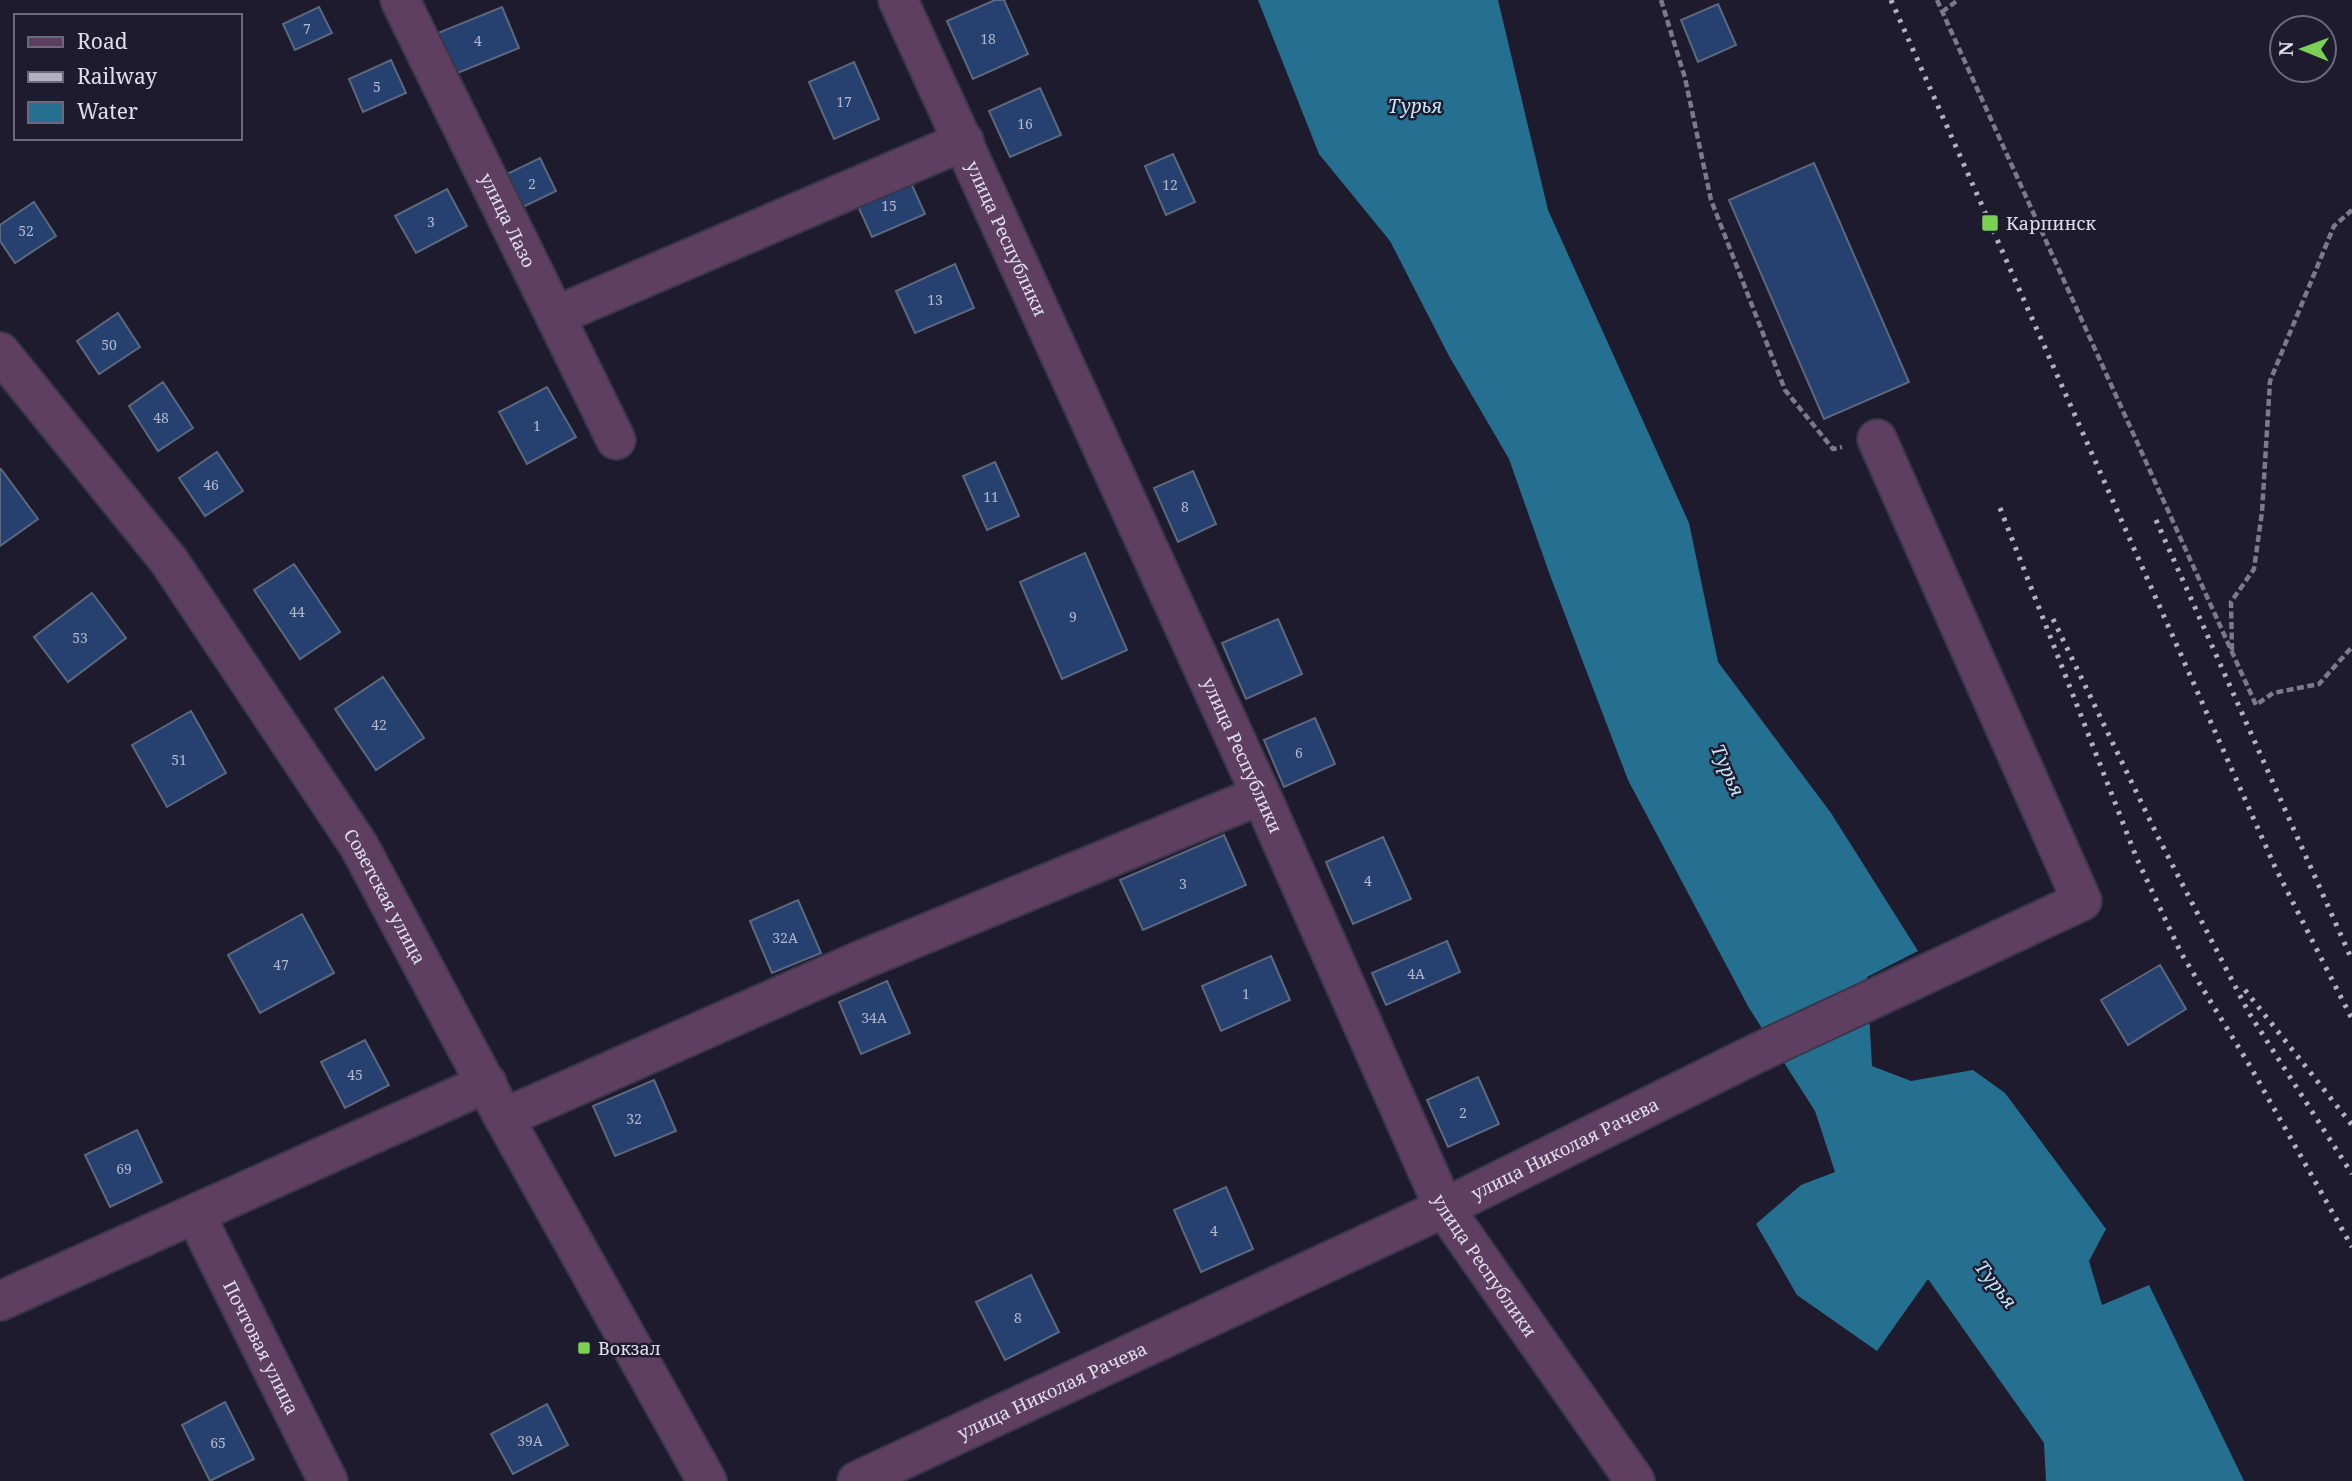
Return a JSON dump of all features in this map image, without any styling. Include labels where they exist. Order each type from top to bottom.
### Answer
[{"type":"street","name":"улица Лазо","points":[[400,0],[616,440]]},
{"type":"street","name":"улица Республики","points":[[898,0],[1261,795],[1444,1208],[1635,1481]]},
{"type":"street","points":[[555,316],[964,141]]},
{"type":"street","name":"Советская улица","points":[[0,352],[169,561],[351,834],[504,1118],[707,1481]]},
{"type":"street","name":"улица Николая Рачева","points":[[857,1481],[1444,1208],[1758,1053],[2082,901],[1877,439]]},
{"type":"street","points":[[504,1118],[864,959],[1261,795]]},
{"type":"street","points":[[0,1301],[486,1083]]},
{"type":"street","name":"Почтовая улица","points":[[195,1214],[328,1481]]},
{"type":"path","points":[[1661,0],[1685,78],[1711,200],[1786,390],[1833,449],[1877,439]]},
{"type":"path","points":[[1937,0],[2256,705],[2273,693],[2319,684],[2352,647]]},
{"type":"path","points":[[1942,12],[1958,0]]},
{"type":"path","points":[[2232,654],[2231,602],[2255,569],[2263,500],[2270,381],[2334,226],[2352,210]]},
{"type":"water","name":"Турья","points":[[1258,0],[1498,0],[1548,210],[1689,523],[1718,662],[1831,813],[1918,951],[1867,977],[1872,1066],[1911,1081],[1973,1070],[2005,1093],[2106,1229],[2089,1261],[2102,1305],[2149,1285],[2244,1481],[2046,1481],[2044,1443],[1928,1279],[1877,1351],[1797,1295],[1756,1224],[1801,1185],[1835,1172],[1815,1111],[1749,1008],[1628,780],[1509,459],[1449,356],[1390,241],[1319,154]]},
{"type":"building","points":[[995,0],[1004,0],[1028,54],[973,79],[947,21]]},
{"type":"building","points":[[1718,4],[1736,45],[1698,62],[1681,20]]},
{"type":"building","points":[[319,7],[332,33],[295,50],[283,24]]},
{"type":"building","points":[[502,7],[519,48],[455,74],[438,33]]},
{"type":"building","points":[[391,60],[406,93],[363,112],[349,79]]},
{"type":"building","points":[[854,62],[879,119],[834,139],[809,82]]},
{"type":"building","points":[[1040,88],[1061,135],[1010,157],[989,111]]},
{"type":"building","points":[[1173,154],[1195,202],[1166,215],[1145,166]]},
{"type":"building","points":[[540,158],[556,191],[523,207],[507,174]]},
{"type":"building","points":[[1814,163],[1909,382],[1824,419],[1729,200]]},
{"type":"building","points":[[906,172],[925,214],[872,237],[853,195]]},
{"type":"building","points":[[447,189],[467,226],[416,253],[395,216]]},
{"type":"building","points":[[34,202],[56,236],[15,263],[0,241],[0,225]]},
{"type":"building","points":[[955,264],[974,308],[915,333],[896,291]]},
{"type":"building","points":[[118,313],[140,347],[99,374],[77,341]]},
{"type":"building","points":[[163,382],[193,428],[158,451],[129,406]]},
{"type":"building","points":[[547,387],[576,437],[527,464],[499,412]]},
{"type":"building","points":[[217,452],[243,491],[205,516],[179,478]]},
{"type":"building","points":[[995,462],[1019,516],[987,530],[963,476]]},
{"type":"building","points":[[0,470],[38,519],[0,546]]},
{"type":"building","points":[[1193,471],[1216,524],[1178,542],[1154,488]]},
{"type":"building","points":[[1085,553],[1127,650],[1062,679],[1020,582]]},
{"type":"building","points":[[294,564],[340,632],[300,659],[254,590]]},
{"type":"building","points":[[92,593],[126,638],[68,682],[34,637]]},
{"type":"building","points":[[1278,619],[1302,674],[1246,699],[1222,643]]},
{"type":"building","points":[[383,677],[424,738],[376,770],[335,709]]},
{"type":"building","points":[[191,711],[226,773],[167,807],[132,745]]},
{"type":"building","points":[[1315,718],[1335,764],[1284,787],[1264,740]]},
{"type":"building","points":[[1224,835],[1246,885],[1143,930],[1120,880]]},
{"type":"building","points":[[1383,837],[1411,899],[1353,924],[1326,862]]},
{"type":"building","points":[[798,900],[821,953],[772,973],[750,921]]},
{"type":"building","points":[[302,914],[334,973],[260,1013],[228,955]]},
{"type":"building","points":[[1447,941],[1460,972],[1386,1005],[1372,973]]},
{"type":"building","points":[[1271,956],[1290,1000],[1221,1031],[1202,986]]},
{"type":"building","points":[[2160,965],[2186,1009],[2128,1045],[2101,1000]]},
{"type":"building","points":[[887,981],[910,1033],[861,1054],[839,1002]]},
{"type":"building","points":[[365,1040],[389,1085],[345,1108],[321,1062]]},
{"type":"building","points":[[1478,1077],[1499,1124],[1448,1147],[1427,1100]]},
{"type":"building","points":[[654,1080],[676,1131],[615,1156],[593,1106]]},
{"type":"building","points":[[137,1130],[162,1182],[110,1207],[85,1155]]},
{"type":"building","points":[[1226,1187],[1253,1249],[1201,1272],[1174,1210]]},
{"type":"building","points":[[1031,1275],[1059,1332],[1005,1360],[976,1302]]},
{"type":"building","points":[[225,1402],[254,1459],[210,1481],[182,1425]]},
{"type":"building","points":[[547,1404],[568,1445],[513,1474],[491,1434]]},
{"type":"railway","points":[[1891,0],[2275,867],[2352,1019]]},
{"type":"railway","points":[[2000,508],[2137,859],[2181,953],[2250,1066],[2352,1247]]},
{"type":"railway","points":[[2156,520],[2352,960]]},
{"type":"railway","points":[[2053,619],[2159,839],[2249,1013],[2352,1174]]},
{"type":"railway","points":[[2245,990],[2352,1125]]},
{"type":"place","name":"Карпинск","points":[[1990,223]]},
{"type":"place","name":"Вокзал","points":[[584,1348]]}]
